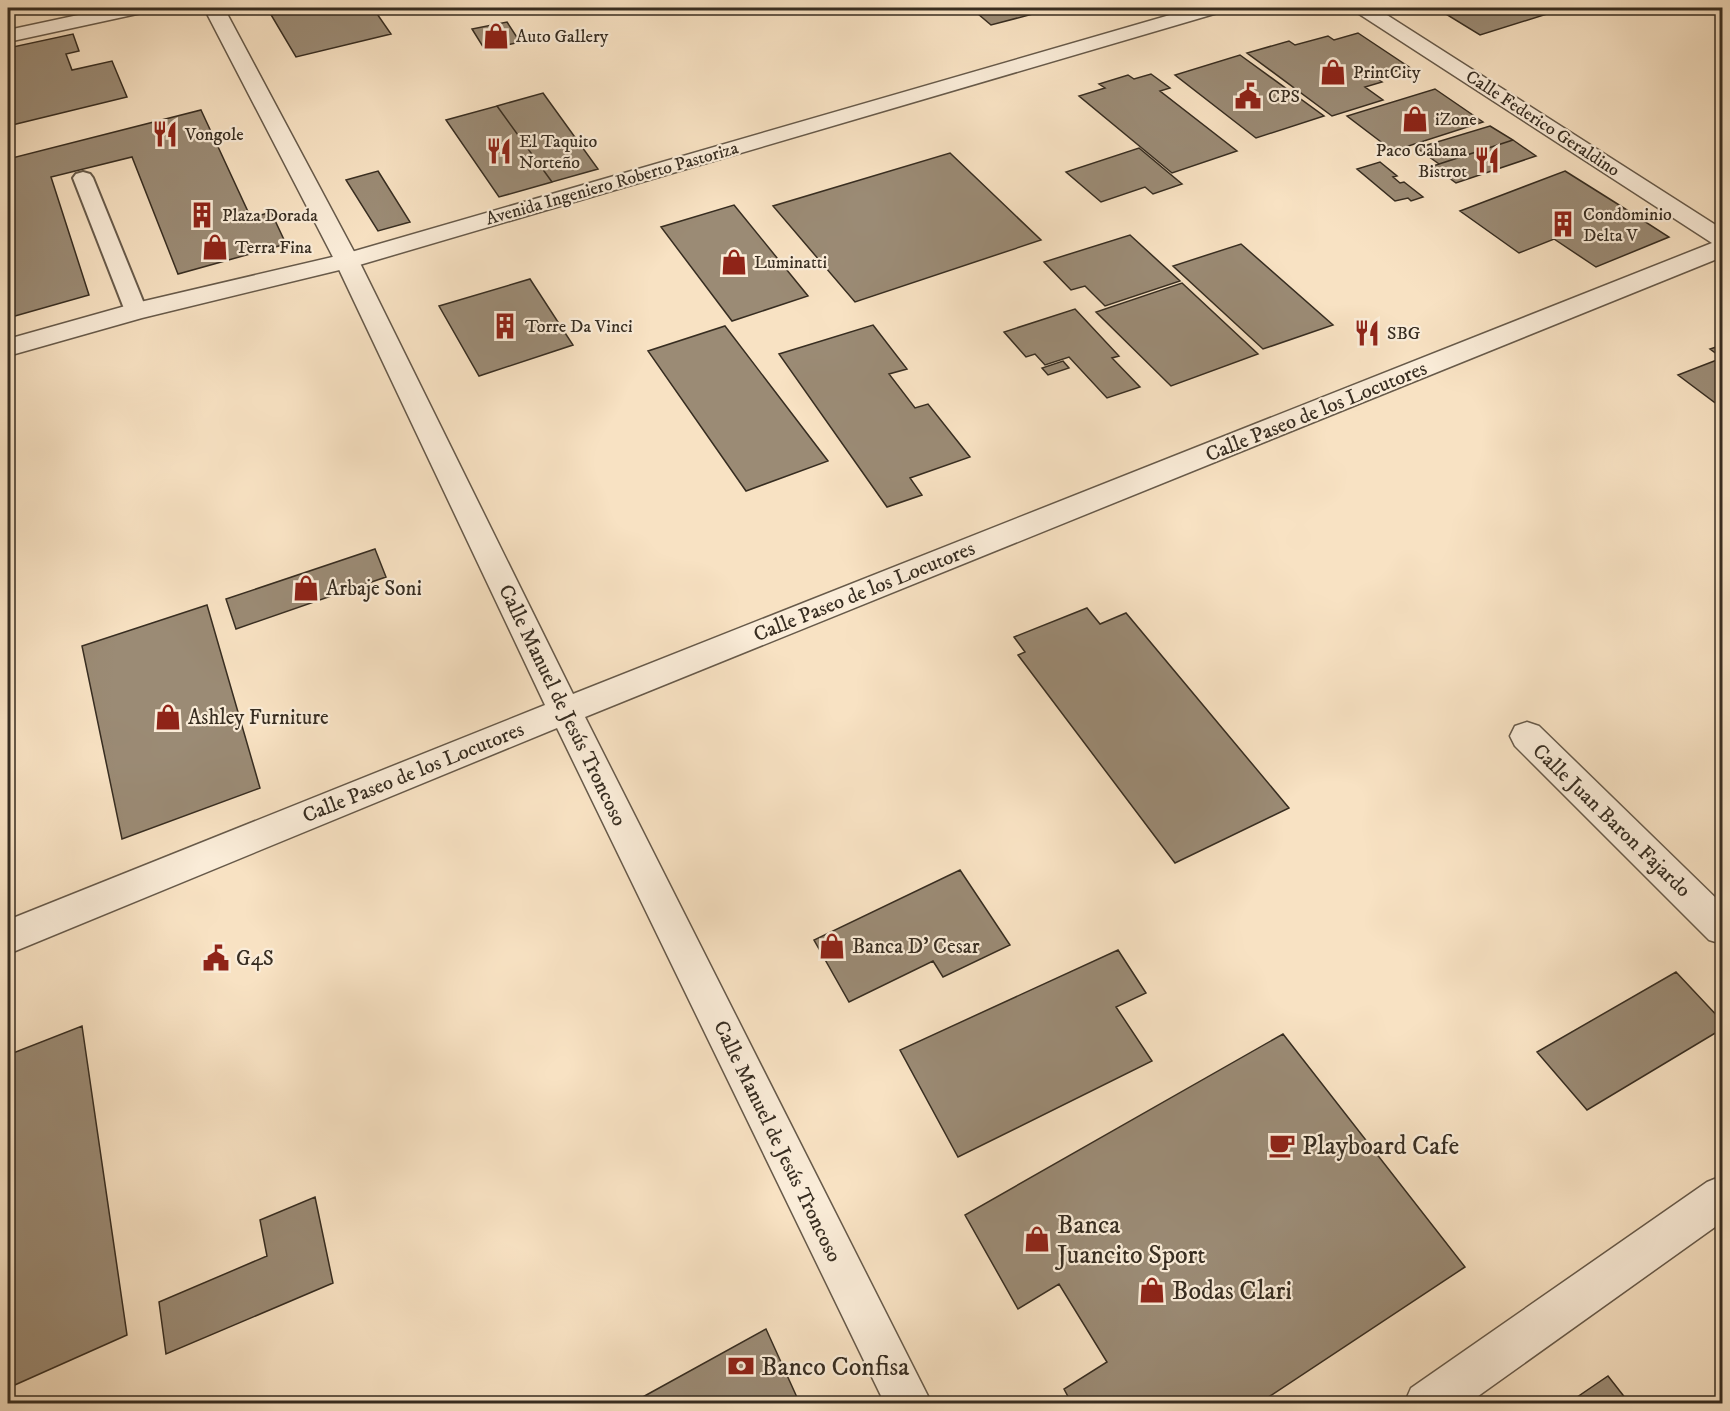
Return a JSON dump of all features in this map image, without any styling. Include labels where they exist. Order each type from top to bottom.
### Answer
[{"type":"street","points":[[8,36],[137,8]]},
{"type":"street","name":"Calle Manuel de Jesús Troncoso","points":[[214,8],[347,261],[565,711],[909,1404]]},
{"type":"street","name":"Avenida Ingeniero Roberto Pastoriza","points":[[8,348],[136,311],[347,261],[1214,8]]},
{"type":"street","name":"Calle Federico Geraldino","points":[[1364,8],[1722,239]]},
{"type":"street","name":"Calle Paseo de los Locutores","points":[[8,937],[565,711],[1722,248]]},
{"type":"street","name":"Calle Juan Baron Fajardo","points":[[1527,736],[1722,928]]},
{"type":"street","points":[[1427,1404],[1722,1197]]},
{"type":"lane","points":[[83,178],[136,311]]},
{"type":"building","points":[[267,8],[373,8],[391,34],[296,57]]},
{"type":"building","points":[[971,8],[1045,8],[1048,10],[991,25]]},
{"type":"building","points":[[1436,8],[1566,8],[1480,35]]},
{"type":"building","name":"Auto Gallery","points":[[507,22],[520,42],[485,50],[472,29]]},
{"type":"building","name":"PrintCity","points":[[1358,33],[1409,67],[1375,77],[1382,82],[1365,87],[1383,100],[1332,116],[1247,53],[1289,41],[1295,45],[1328,36],[1334,40]]},
{"type":"building","points":[[73,34],[79,51],[66,54],[72,70],[112,61],[127,97],[8,126],[8,48]]},
{"type":"building","name":"CPS","points":[[1240,55],[1324,116],[1256,138],[1175,75]]},
{"type":"building","points":[[1151,74],[1170,88],[1160,91],[1237,151],[1172,173],[1079,96],[1105,88],[1099,84],[1128,75],[1134,79]]},
{"type":"building","name":"iZone","points":[[1435,89],[1483,122],[1393,151],[1347,116]]},
{"type":"building","points":[[543,93],[598,169],[552,182],[497,106]]},
{"type":"building","name":"El Taquito Norteño","points":[[497,106],[552,182],[499,197],[446,120]]},
{"type":"building","name":"Plaza Dorada","points":[[201,110],[251,218],[271,212],[286,244],[178,274],[132,157],[51,177],[89,295],[8,318],[8,159]]},
{"type":"building","points":[[1490,126],[1513,140],[1439,164],[1417,148]]},
{"type":"building","name":"Paco Cabana Bistrot","points":[[1513,140],[1536,156],[1456,183],[1433,166]]},
{"type":"building","points":[[1139,148],[1182,184],[1153,194],[1145,187],[1101,202],[1066,172]]},
{"type":"building","points":[[950,153],[1041,240],[855,302],[773,206]]},
{"type":"building","points":[[1380,162],[1397,176],[1393,177],[1400,183],[1404,182],[1423,197],[1411,201],[1408,198],[1395,201],[1357,169]]},
{"type":"building","points":[[378,171],[410,222],[378,231],[346,180]]},
{"type":"building","name":"Condominio Delta V","points":[[1565,171],[1669,237],[1596,267],[1554,239],[1519,253],[1460,211]]},
{"type":"building","name":"Luminatti","points":[[734,205],[808,296],[732,321],[661,227]]},
{"type":"building","points":[[1130,235],[1180,281],[1105,306],[1085,286],[1071,290],[1044,262]]},
{"type":"building","points":[[1241,244],[1333,325],[1263,349],[1173,266]]},
{"type":"building","name":"Torre Da Vinci","points":[[530,279],[573,345],[479,376],[439,306]]},
{"type":"building","points":[[1182,283],[1258,354],[1171,386],[1096,312]]},
{"type":"building","points":[[1075,309],[1119,356],[1112,358],[1140,387],[1107,398],[1069,357],[1045,365],[1035,354],[1026,357],[1004,332]]},
{"type":"building","points":[[873,325],[907,369],[889,374],[915,408],[928,404],[970,457],[910,478],[922,495],[887,507],[779,354]]},
{"type":"building","points":[[725,326],[828,461],[746,491],[648,351]]},
{"type":"building","points":[[1722,345],[1722,358],[1710,349]]},
{"type":"building","points":[[1722,358],[1722,408],[1678,375]]},
{"type":"building","points":[[1063,361],[1069,368],[1048,375],[1042,368]]},
{"type":"building","name":"Arbaje Soni","points":[[375,549],[386,577],[236,629],[226,599]]},
{"type":"building","name":"Ashley Furniture","points":[[207,605],[260,788],[122,839],[82,646]]},
{"type":"building","points":[[1087,608],[1100,624],[1126,613],[1289,808],[1175,863],[1018,655],[1025,652],[1014,637]]},
{"type":"building","points":[[960,870],[1010,945],[943,977],[933,961],[849,1002],[814,940]]},
{"type":"building","points":[[1118,950],[1146,993],[1116,1007],[1152,1061],[958,1157],[900,1050]]},
{"type":"building","points":[[1676,972],[1722,1021],[1722,1029],[1587,1110],[1537,1052]]},
{"type":"building","points":[[82,1026],[127,1335],[8,1388],[8,1055]]},
{"type":"building","points":[[1283,1034],[1465,1267],[1258,1404],[1072,1404],[1064,1389],[1107,1362],[1059,1284],[1018,1309],[965,1215]]},
{"type":"building","points":[[315,1197],[333,1283],[166,1354],[159,1302],[267,1256],[260,1220]]},
{"type":"building","name":"Banco Confisa","points":[[766,1329],[800,1404],[630,1404]]},
{"type":"building","points":[[1608,1376],[1630,1404],[1567,1404]]},
{"type":"place","name":"Auto Gallery","points":[[496,36]]},
{"type":"place","name":"PrintCity","points":[[1333,72]]},
{"type":"place","name":"CPS","points":[[1248,96]]},
{"type":"place","name":"iZone","points":[[1415,119]]},
{"type":"place","name":"Vongole","points":[[165,134]]},
{"type":"place","name":"El Taquito Norteño","points":[[499,151]]},
{"type":"place","name":"Paco Cabana Bistrot","points":[[1487,160]]},
{"type":"place","name":"Plaza Dorada","points":[[202,215]]},
{"type":"place","name":"Condominio Delta V","points":[[1563,224]]},
{"type":"place","name":"Terra Fina","points":[[215,247]]},
{"type":"place","name":"Luminatti","points":[[734,262]]},
{"type":"place","name":"Torre Da Vinci","points":[[505,326]]},
{"type":"place","name":"SBG","points":[[1367,333]]},
{"type":"place","name":"Arbaje Soni","points":[[306,588]]},
{"type":"place","name":"Ashley Furniture","points":[[168,717]]},
{"type":"place","name":"Banca D' Cesar","points":[[832,946]]},
{"type":"place","name":"G4S","points":[[216,958]]},
{"type":"place","name":"Playboard Cafe","points":[[1282,1145]]},
{"type":"place","name":"Banca Juancito Sport","points":[[1037,1239]]},
{"type":"place","name":"Bodas Clari","points":[[1152,1290]]},
{"type":"place","name":"Banco Confisa","points":[[741,1366]]}]
